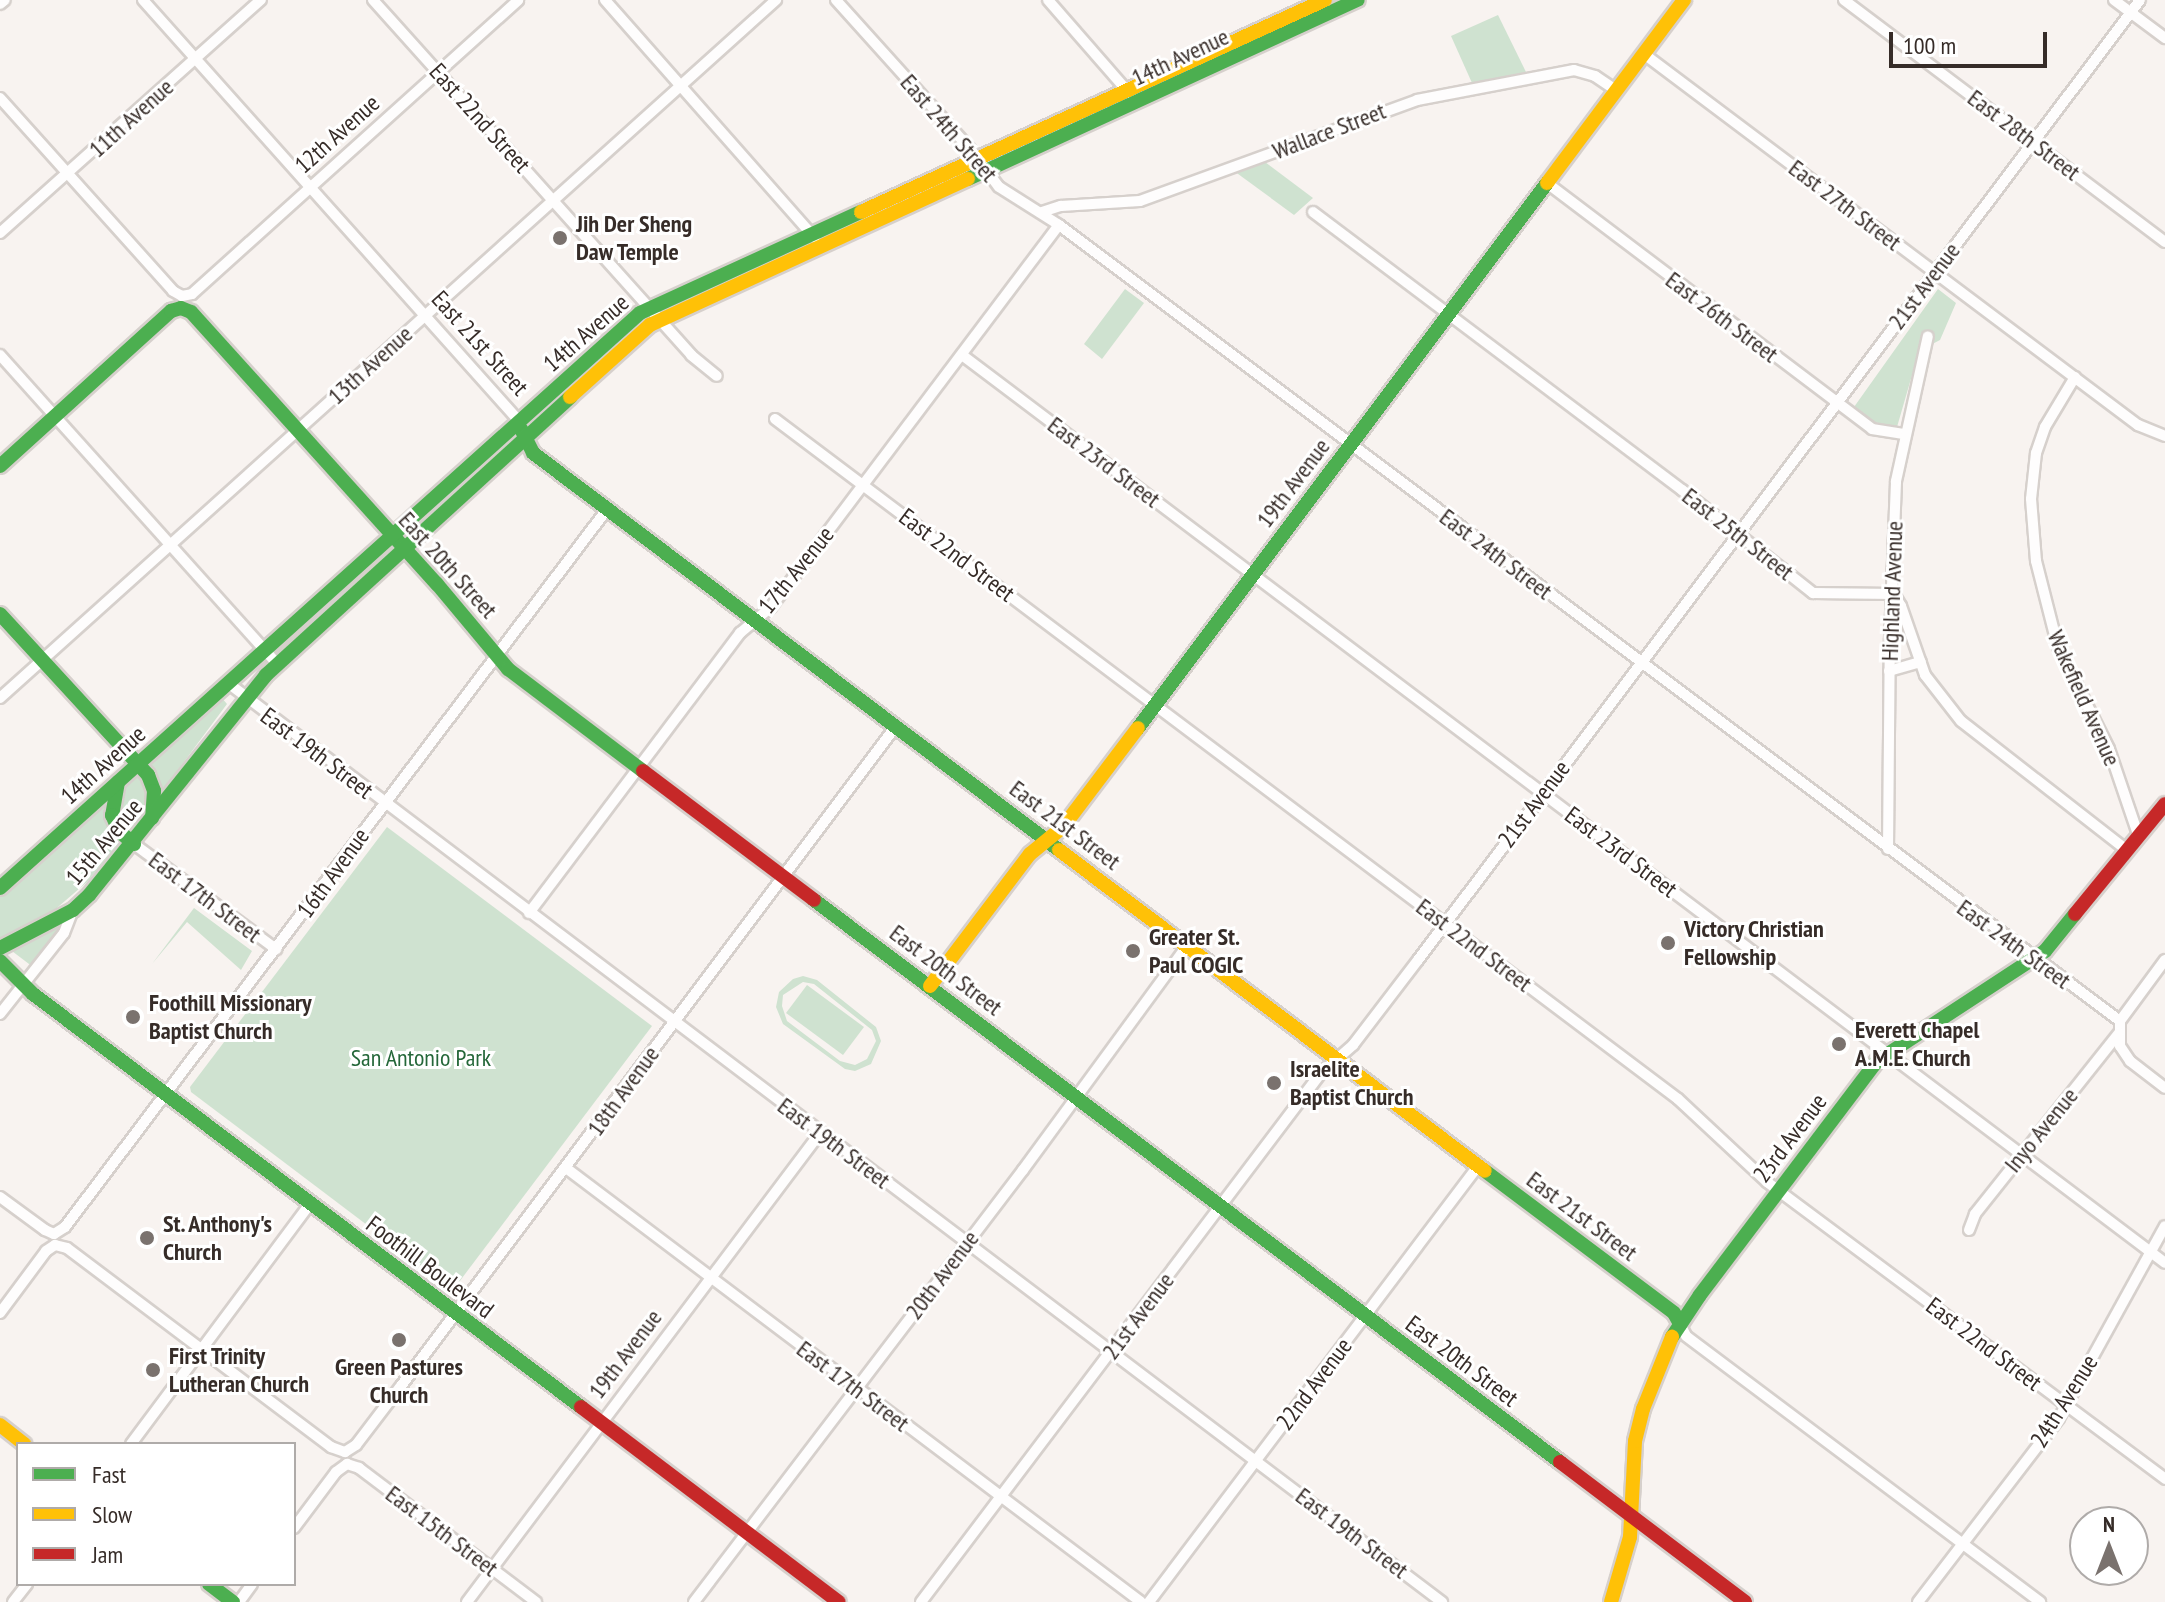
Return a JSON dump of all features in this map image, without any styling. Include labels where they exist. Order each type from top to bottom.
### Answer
[{"type":"street","points":[[0,4],[5,0]]},
{"type":"street","name":"East 21st Street","points":[[143,0],[519,421],[533,453],[1674,1313],[1686,1336],[2040,1602]]},
{"type":"street","name":"11th Avenue","points":[[0,233],[261,0]]},
{"type":"street","name":"East 22nd Street","points":[[373,0],[691,355],[717,376]]},
{"type":"street","name":"12th Avenue","points":[[0,466],[518,0]]},
{"type":"street","points":[[605,0],[816,239]]},
{"type":"street","name":"13th Avenue","points":[[0,698],[776,0]]},
{"type":"street","name":"East 24th Street","points":[[836,0],[999,187],[1042,212],[2034,959],[2119,1027],[2120,1046],[2130,1061],[2165,1088]]},
{"type":"street","points":[[1048,0],[1131,96]]},
{"type":"street","name":"14th Avenue","points":[[3,879],[137,765],[519,421],[655,313],[1131,96],[1325,0]]},
{"type":"street","name":"14th Avenue","points":[[1309,9],[1358,0]]},
{"type":"street","name":"19th Avenue","points":[[930,986],[1030,854],[1063,827],[1684,0]]},
{"type":"street","name":"East 28th Street","points":[[1844,0],[2165,242]]},
{"type":"street","points":[[2114,0],[2165,38]]},
{"type":"street","name":"21st Avenue","points":[[921,1602],[1321,1073],[1353,1045],[2140,0]]},
{"type":"street","name":"East 27th Street","points":[[1644,54],[2138,425],[2165,436]]},
{"type":"street","name":"Wallace Street","points":[[1042,212],[1061,206],[1140,201],[1396,105],[1554,72],[1585,72],[1616,90]]},
{"type":"street","name":"East 20th Street","points":[[0,98],[498,654],[508,669],[1745,1602]]},
{"type":"street","name":"East 26th Street","points":[[1547,183],[1872,429],[1904,434]]},
{"type":"street","name":"East 25th Street","points":[[1313,212],[1813,593],[1894,594]]},
{"type":"street","name":"17th Avenue","points":[[529,913],[740,633],[771,607],[1059,225]]},
{"type":"street","name":"14th Avenue","points":[[244,698],[655,313]]},
{"type":"street","name":"Highland Avenue","points":[[1888,849],[1893,527],[1904,434],[1928,336]]},
{"type":"street","points":[[0,355],[277,664]]},
{"type":"street","name":"East 23rd Street","points":[[962,355],[2165,1263]]},
{"type":"street","name":"Wakefield Avenue","points":[[2075,377],[2045,427],[2036,453],[2031,499],[2036,561],[2058,647],[2109,749],[2139,837]]},
{"type":"street","name":"East 22nd Street","points":[[775,419],[1699,1115],[1779,1190],[2165,1479]]},
{"type":"street","name":"16th Avenue","points":[[0,1313],[608,508]]},
{"type":"street","points":[[1894,594],[1925,675],[1961,721],[2128,851]]},
{"type":"street","points":[[0,614],[152,782],[155,801],[151,822]]},
{"type":"street","points":[[1889,671],[1921,662]]},
{"type":"street","name":"East 19th Street","points":[[228,683],[1442,1602]]},
{"type":"street","name":"15th Avenue","points":[[0,1014],[64,933],[73,910],[134,844],[244,698]]},
{"type":"street","name":"18th Avenue","points":[[296,1525],[896,726]]},
{"type":"street","points":[[118,781],[112,815],[119,831],[134,844]]},
{"type":"street","name":"23rd Avenue","points":[[1611,1602],[1625,1561],[1635,1441],[1657,1368],[1680,1324],[1873,1065],[2050,946],[2165,804]]},
{"type":"street","name":"East 17th Street","points":[[134,844],[276,949]]},
{"type":"street","points":[[0,948],[73,910]]},
{"type":"street","name":"20th Avenue","points":[[694,1602],[1187,946]]},
{"type":"street","name":"Inyo Avenue","points":[[1969,1230],[1975,1214],[2119,1027],[2165,960]]},
{"type":"street","name":"Foothill Boulevard","points":[[0,961],[24,984],[165,1094],[839,1602]]},
{"type":"street","name":"19th Avenue","points":[[467,1602],[820,1133]]},
{"type":"street","name":"22nd Avenue","points":[[1149,1602],[1478,1166]]},
{"type":"street","name":"East 17th Street","points":[[566,1168],[1141,1602]]},
{"type":"street","name":"East 15th Street","points":[[0,1197],[536,1602]]},
{"type":"street","points":[[132,1442],[310,1204]]},
{"type":"street","name":"24th Avenue","points":[[1918,1602],[2065,1405],[2165,1226]]},
{"type":"street","points":[[0,1425],[21,1442]]},
{"type":"street","points":[[13,1602],[25,1586]]},
{"type":"street","points":[[212,1586],[236,1602],[250,1586]]},
{"type":"green space","points":[[1498,15],[1526,72],[1472,83],[1451,36]]},
{"type":"green space","points":[[1265,162],[1313,198],[1294,215],[1234,171]]},
{"type":"green space","points":[[1125,289],[1144,303],[1102,359],[1084,344]]},
{"type":"green space","points":[[1938,289],[1956,303],[1940,340],[1919,351],[1897,427],[1874,422],[1854,407]]},
{"type":"green space","points":[[221,697],[227,704],[160,794],[87,882],[44,919],[65,920],[33,967],[0,942],[0,897]]},
{"type":"green space","name":"San Antonio Park","points":[[387,827],[652,1026],[453,1290],[191,1092],[190,1087]]},
{"type":"green space","points":[[194,908],[252,951],[241,970],[187,922],[152,964]]},
{"type":"green space","points":[[803,976],[817,980],[876,1027],[881,1041],[871,1064],[855,1071],[845,1069],[783,1024],[776,1007],[779,992],[793,979]],"holes":[[[803,982],[814,984],[872,1030],[876,1041],[867,1059],[855,1065],[840,1061],[787,1021],[782,1006],[783,995]]]},
{"type":"green space","points":[[807,985],[864,1027],[843,1055],[786,1013]]},
{"type":"traffic: fast","points":[[968,179],[1358,0]]},
{"type":"traffic: fast","points":[[1138,728],[1547,183]]},
{"type":"traffic: fast","points":[[0,888],[640,313],[861,212]]},
{"type":"traffic: fast","points":[[0,466],[171,311],[181,308],[191,312],[437,584],[508,669],[643,771]]},
{"type":"traffic: fast","points":[[0,948],[73,910],[90,894],[266,675],[570,397]]},
{"type":"traffic: fast","points":[[521,429],[533,453],[1059,850]]},
{"type":"traffic: fast","points":[[0,614],[148,775],[154,791],[152,818]]},
{"type":"traffic: fast","points":[[118,782],[112,815],[119,831],[134,844]]},
{"type":"traffic: fast","points":[[814,900],[1560,1462]]},
{"type":"traffic: fast","points":[[1672,1337],[1700,1295],[1877,1061],[2045,951],[2075,914]]},
{"type":"traffic: fast","points":[[0,961],[33,994],[581,1407]]},
{"type":"traffic: fast","points":[[1485,1171],[1674,1313],[1680,1324]]},
{"type":"traffic: fast","points":[[212,1586],[233,1602]]},
{"type":"traffic: slow","points":[[861,212],[1325,0]]},
{"type":"traffic: slow","points":[[1547,183],[1684,0]]},
{"type":"traffic: slow","points":[[570,397],[650,325],[968,179]]},
{"type":"traffic: slow","points":[[930,986],[1030,854],[1063,827],[1138,728]]},
{"type":"traffic: slow","points":[[1059,850],[1485,1171]]},
{"type":"traffic: slow","points":[[1611,1602],[1630,1537],[1635,1441],[1643,1409],[1672,1337]]},
{"type":"traffic: slow","points":[[0,1425],[21,1442]]},
{"type":"traffic: jam","points":[[643,771],[814,900]]},
{"type":"traffic: jam","points":[[2075,914],[2165,804]]},
{"type":"traffic: jam","points":[[581,1407],[839,1602]]},
{"type":"traffic: jam","points":[[1560,1462],[1745,1602]]},
{"type":"place","name":"Jih Der Sheng Daw Temple","points":[[560,238]]},
{"type":"place","name":"Victory Christian Fellowship","points":[[1668,943]]},
{"type":"place","name":"Greater St. Paul COGIC","points":[[1133,951]]},
{"type":"place","name":"Foothill Missionary Baptist Church","points":[[133,1017]]},
{"type":"place","name":"Everett Chapel A.M.E. Church","points":[[1839,1044]]},
{"type":"place","name":"Israelite Baptist Church","points":[[1274,1083]]},
{"type":"place","name":"St. Anthony's Church","points":[[147,1238]]},
{"type":"place","name":"Green Pastures Church","points":[[399,1340]]},
{"type":"place","name":"First Trinity Lutheran Church","points":[[153,1370]]}]
